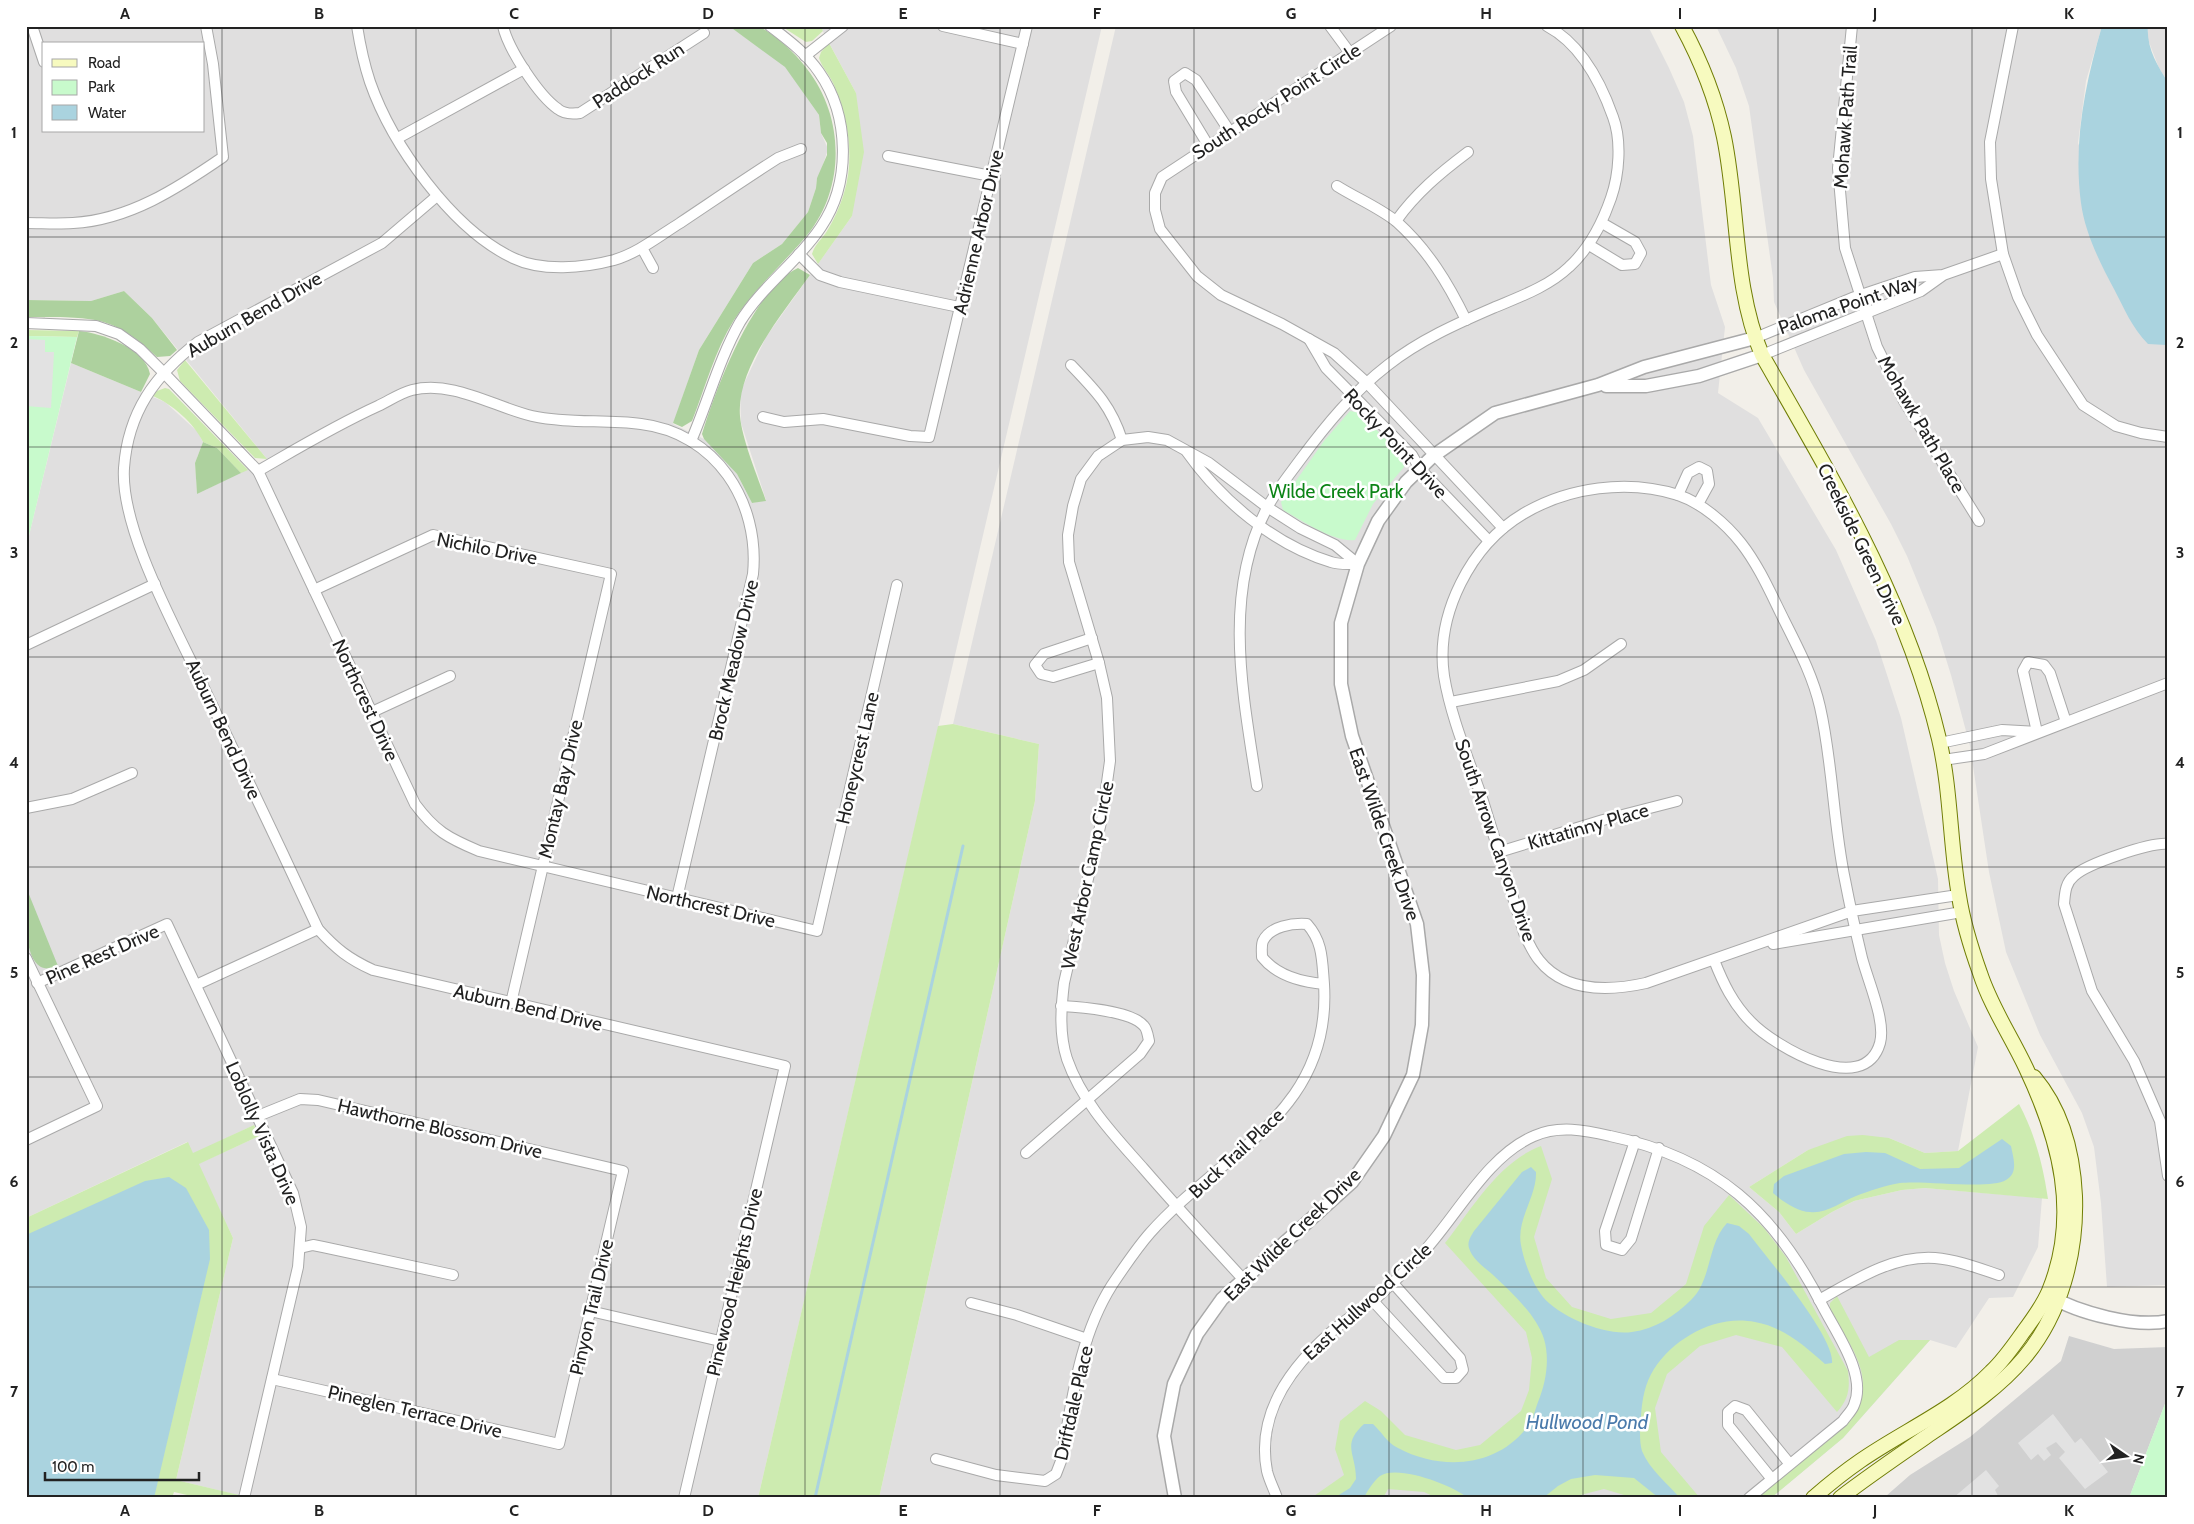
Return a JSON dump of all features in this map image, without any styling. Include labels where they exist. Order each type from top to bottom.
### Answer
[{"type":"main road","name":"Creekside Green Drive","points":[[1682,26],[1696,52],[1724,137],[1743,294],[1754,338],[1762,356],[1841,494],[1885,581],[1921,670],[1943,760],[1958,895],[1980,976],[2002,1028],[2026,1068],[2050,1128],[2062,1168],[2066,1208],[2062,1253],[2045,1328],[2023,1359],[2000,1382],[1966,1409],[1840,1498]]},
{"type":"main road","name":"Creekside Green Drive","points":[[1813,1498],[1858,1462],[1957,1400],[1991,1372],[2053,1298]]},
{"type":"street","points":[[32,26],[42,56]]},
{"type":"street","points":[[26,223],[74,223],[124,213],[172,191],[223,157],[213,64],[206,26]]},
{"type":"street","points":[[357,26],[362,54],[379,105],[418,171],[437,196],[485,240],[514,258],[549,266],[585,266],[615,260],[642,248],[778,158],[801,149]]},
{"type":"street","points":[[398,138],[524,69],[503,26]]},
{"type":"street","points":[[691,441],[740,322],[763,291],[821,227],[834,202],[841,179],[843,155],[841,128],[833,100],[820,73],[805,56],[770,26]]},
{"type":"street","points":[[805,56],[843,26]]},
{"type":"street","points":[[943,26],[1023,44]]},
{"type":"street","name":"Adrienne Arbor Drive","points":[[763,417],[784,422],[823,419],[910,436],[929,437],[1027,26]]},
{"type":"street","points":[[1330,26],[1350,53]]},
{"type":"street","name":"South Rocky Point Circle","points":[[1162,177],[1208,145],[1392,26]]},
{"type":"street","points":[[1257,786],[1243,692],[1240,605],[1244,575],[1251,548],[1267,507],[1323,429],[1352,396],[1367,383],[1408,350],[1438,332],[1544,285],[1568,268],[1588,245],[1602,223],[1614,189],[1618,157],[1616,124],[1604,92],[1590,67],[1566,40],[1547,26]]},
{"type":"street","name":"Mohawk Path Trail","points":[[1852,26],[1838,168],[1845,248],[1860,296]]},
{"type":"street","points":[[2013,26],[1990,142],[1991,179],[2003,254],[2018,297],[2036,335],[2083,405],[2116,426],[2140,433],[2168,437]]},
{"type":"street","name":"Paddock Run","points":[[524,69],[536,87],[559,110],[571,114],[580,113],[704,33]]},
{"type":"street","points":[[1208,145],[1176,92],[1174,81],[1185,73],[1196,80],[1230,132]]},
{"type":"street","points":[[1396,221],[1411,200],[1431,181],[1468,152]]},
{"type":"street","points":[[888,156],[991,176]]},
{"type":"street","name":"Rocky Point Drive","points":[[1162,177],[1155,193],[1155,210],[1160,229],[1197,276],[1221,295],[1334,353],[1367,383],[1433,456],[1503,528]]},
{"type":"street","points":[[1337,186],[1396,221],[1424,250],[1441,272],[1466,320]]},
{"type":"street","name":"Auburn Bend Drive","points":[[437,196],[382,242],[198,342],[164,372],[144,399],[128,441],[124,469],[126,498],[131,521],[155,584],[318,929],[337,950],[374,970],[785,1066]]},
{"type":"street","points":[[1588,245],[1622,265],[1635,264],[1641,253],[1634,242],[1602,223]]},
{"type":"street","points":[[642,248],[653,268]]},
{"type":"street","points":[[798,254],[820,275],[833,280],[959,308]]},
{"type":"street","name":"Paloma Point Way","points":[[1754,338],[1860,296],[1915,277],[1943,275],[2003,254]]},
{"type":"street","name":"Paloma Point Way","points":[[1762,356],[1864,312],[1920,291],[1943,275]]},
{"type":"street","name":"Mohawk Path Place","points":[[1860,296],[1877,347],[1904,402],[1979,521]]},
{"type":"street","name":"Northcrest Drive","points":[[26,323],[96,326],[119,334],[140,349],[164,372],[258,471],[415,804],[431,826],[454,841],[479,851],[817,931]]},
{"type":"street","points":[[1598,386],[1644,368],[1754,338]]},
{"type":"street","name":"Rocky Point Drive","points":[[1309,339],[1326,368],[1412,455],[1420,469],[1489,541]]},
{"type":"street","points":[[1598,386],[1646,386],[1699,376],[1762,356]]},
{"type":"street","points":[[1071,365],[1101,396],[1114,416],[1122,440]]},
{"type":"street","name":"East Wilde Creek Drive","points":[[1175,1498],[1170,1483],[1164,1436],[1174,1384],[1197,1334],[1222,1299],[1352,1182],[1384,1136],[1413,1075],[1422,1025],[1423,975],[1417,924],[1352,736],[1341,684],[1341,623],[1358,564],[1378,521],[1406,482],[1433,456],[1495,413],[1598,386]]},
{"type":"street","name":"Brock Meadow Drive","points":[[258,471],[344,421],[412,390],[430,388],[458,391],[510,410],[551,419],[642,424],[660,428],[691,441],[716,462],[737,488],[750,521],[755,556],[753,574],[678,898]]},
{"type":"street","name":"West Arbor Camp Circle","points":[[1243,1279],[1099,1118],[1087,1101],[1066,1057],[1061,1029],[1061,1006],[1108,790],[1110,731],[1107,698],[1099,663],[1069,562],[1068,535],[1073,506],[1081,479],[1098,456],[1122,440],[1148,437],[1167,440],[1186,449],[1209,463],[1267,507],[1300,528],[1335,545],[1358,564]]},
{"type":"street","points":[[1186,449],[1205,478],[1237,507],[1291,546],[1333,563],[1358,564]]},
{"type":"street","points":[[1678,495],[1688,473],[1698,468],[1707,471],[1709,484],[1698,504]]},
{"type":"street","name":"South Arrow Canyon Drive","points":[[1714,960],[1722,982],[1735,1004],[1752,1023],[1774,1042],[1818,1063],[1841,1068],[1858,1066],[1873,1057],[1881,1041],[1879,1016],[1856,930],[1852,911],[1844,878],[1828,744],[1819,703],[1808,669],[1754,562],[1724,525],[1698,504],[1678,495],[1620,486],[1576,492],[1548,501],[1503,528],[1489,541],[1460,585],[1450,613],[1445,643],[1444,673],[1451,702],[1524,934],[1539,961],[1562,980],[1591,988],[1618,989],[1714,960],[1852,911],[1958,895]]},
{"type":"street","name":"Nichilo Drive","points":[[314,590],[433,535],[611,574]]},
{"type":"street","name":"Montay Bay Drive","points":[[511,1003],[611,574]]},
{"type":"street","points":[[26,645],[155,584]]},
{"type":"street","name":"Honeycrest Lane","points":[[817,931],[897,585]]},
{"type":"street","points":[[1092,638],[1044,654],[1035,665],[1040,674],[1053,676],[1099,663]]},
{"type":"street","points":[[1451,702],[1558,681],[1584,670],[1621,644]]},
{"type":"street","points":[[2037,732],[2024,671],[2028,662],[2044,665],[2050,673],[2066,722]]},
{"type":"street","points":[[372,712],[450,676]]},
{"type":"street","points":[[1943,760],[1984,754],[2022,741],[2037,732],[2168,683]]},
{"type":"street","points":[[1940,743],[2002,730],[2037,732]]},
{"type":"street","points":[[26,808],[72,798],[132,773]]},
{"type":"street","name":"Kittatinny Place","points":[[1499,852],[1602,820],[1677,801]]},
{"type":"street","points":[[2168,844],[2158,843],[2117,856],[2074,875],[2065,890],[2064,904],[2092,991],[2134,1061],[2164,1120],[2168,1176]]},
{"type":"street","name":"South Arrow Canyon Drive","points":[[1745,949],[1962,912]]},
{"type":"street","name":"Buck Trail Place","points":[[1177,1207],[1268,1127],[1289,1103],[1303,1081],[1322,1030],[1325,1005],[1324,984],[1322,954],[1316,935],[1307,924],[1294,923],[1272,931],[1263,941],[1262,957],[1271,968],[1307,982],[1324,984]]},
{"type":"street","name":"Pine Rest Drive","points":[[37,984],[167,924]]},
{"type":"street","name":"Loblolly Vista Drive","points":[[167,924],[293,1193],[301,1227],[300,1248],[244,1498]]},
{"type":"street","points":[[196,985],[318,929]]},
{"type":"street","points":[[26,958],[97,1106],[26,1140]]},
{"type":"street","points":[[1026,1153],[1140,1054],[1149,1041],[1146,1027],[1136,1018],[1083,1007],[1061,1006]]},
{"type":"street","name":"Pinewood Heights Drive","points":[[684,1498],[785,1066]]},
{"type":"street","name":"Hawthorne Blossom Drive","points":[[258,1116],[300,1099],[318,1100],[623,1171]]},
{"type":"street","name":"East Hullwood Circle","points":[[1277,1498],[1267,1472],[1265,1442],[1272,1409],[1284,1383],[1303,1357],[1332,1331],[1373,1301],[1445,1228],[1490,1170],[1511,1149],[1534,1136],[1558,1130],[1586,1131],[1659,1148],[1688,1161],[1748,1202],[1776,1229],[1819,1300],[1855,1369],[1858,1388],[1854,1406],[1843,1421],[1789,1463],[1749,1498]]},
{"type":"street","points":[[1635,1141],[1605,1231],[1606,1245],[1622,1250],[1631,1239],[1659,1148]]},
{"type":"street","name":"Pinyon Trail Drive","points":[[559,1444],[623,1171]]},
{"type":"street","name":"Driftdale Place","points":[[936,1459],[996,1475],[1035,1480],[1045,1481],[1056,1474],[1061,1461],[1078,1367],[1087,1339],[1111,1287],[1130,1258],[1151,1232],[1177,1207]]},
{"type":"street","points":[[300,1248],[313,1245],[453,1276]]},
{"type":"street","points":[[1819,1300],[1878,1269],[1903,1260],[1934,1258],[1964,1264],[1999,1275]]},
{"type":"street","points":[[1373,1301],[1444,1378],[1456,1378],[1463,1370],[1460,1358],[1392,1282]]},
{"type":"street","points":[[2053,1298],[2125,1320],[2155,1324],[2168,1321]]},
{"type":"street","points":[[971,1303],[1017,1315],[1087,1339]]},
{"type":"street","points":[[590,1311],[720,1341]]},
{"type":"street","name":"Pineglen Terrace Drive","points":[[272,1379],[559,1444]]},
{"type":"street","points":[[1771,1478],[1728,1425],[1728,1412],[1735,1406],[1746,1410],[1789,1463]]},
{"type":"shaded area","points":[[26,26],[729,26],[785,66],[819,115],[821,133],[828,149],[817,178],[816,188],[808,212],[782,244],[753,263],[699,350],[673,424],[704,439],[716,450],[737,474],[752,503],[766,500],[741,423],[740,392],[766,337],[852,216],[856,93],[820,26],[1102,26],[758,1498],[238,1498],[238,1495],[176,1480],[233,1238],[198,1164],[259,1136],[254,1125],[193,1154],[187,1142],[26,1218],[26,548],[71,363],[165,402],[198,432],[203,442],[195,463],[197,494],[267,459],[152,318],[124,291],[91,301],[26,300]]},
{"type":"shaded area","points":[[1116,26],[1648,26],[1669,68],[1684,102],[1693,136],[1711,285],[1725,327],[1718,393],[1758,418],[1836,550],[1876,641],[1901,718],[1938,879],[1939,935],[1945,963],[1954,991],[1978,1047],[1958,1151],[1925,1153],[1889,1138],[1808,1150],[1749,1187],[1779,1212],[1796,1234],[1854,1201],[1902,1190],[1925,1188],[2042,1198],[2038,1247],[2013,1297],[1989,1298],[1956,1348],[1930,1340],[1843,1438],[1771,1498],[879,1498],[1035,801],[1039,744],[953,724]]},
{"type":"shaded area","points":[[1716,26],[2102,26],[2086,81],[2078,143],[2166,345],[2168,344],[2168,1285],[2107,1287],[2101,1203],[2094,1147],[2082,1113],[2040,1035],[2006,952],[1989,872],[1970,746],[1951,675],[1936,627],[1907,556],[1891,524],[1804,370],[1774,302],[1773,278],[1749,106],[1736,68]]},
{"type":"shaded area","points":[[2148,26],[2168,26],[2168,82],[2159,68],[2147,37]]},
{"type":"shaded area","points":[[26,339],[45,340],[45,352],[54,352],[51,408],[26,406]]},
{"type":"shaded area","points":[[2069,1336],[2114,1349],[2168,1347],[2168,1396],[2129,1498],[1888,1498],[1886,1496],[1910,1475],[1970,1437],[2061,1361]]},
{"type":"shaded area","points":[[2053,1414],[2075,1443],[2081,1438],[2108,1472],[2085,1489],[2059,1458],[2065,1452],[2056,1442],[2046,1448],[2051,1455],[2044,1461],[2038,1454],[2031,1460],[2018,1443]]},
{"type":"shaded area","points":[[1986,1470],[1999,1486],[1995,1490],[1999,1498],[1953,1498]]},
{"type":"green space","points":[[729,26],[753,26],[765,30],[785,45],[807,69],[819,88],[828,108],[834,129],[836,151],[834,173],[829,195],[820,215],[808,234],[751,297],[734,320],[716,356],[692,421],[682,427],[673,423],[699,350],[753,263],[782,244],[808,212],[816,188],[817,178],[827,155],[827,143],[821,133],[819,115],[785,67]]},
{"type":"green space","points":[[781,26],[820,26],[823,31],[812,41],[806,42]]},
{"type":"green space","points":[[829,43],[856,93],[864,152],[852,216],[818,264],[812,254],[813,250],[830,227],[839,208],[849,166],[848,138],[843,111],[834,85],[819,58],[821,52]]},
{"type":"green space","points":[[798,268],[810,275],[763,342],[745,379],[741,398],[741,426],[766,501],[752,503],[737,474],[704,439],[702,434],[738,342],[766,296],[782,279]]},
{"type":"green space","points":[[124,291],[152,318],[177,350],[170,356],[157,357],[141,342],[126,332],[97,321],[66,317],[26,317],[26,300],[91,301]]},
{"type":"green space","points":[[26,330],[79,331],[77,337],[26,336]]},
{"type":"green space","points":[[79,331],[99,335],[121,343],[140,357],[150,374],[141,392],[71,363]]},
{"type":"green space","points":[[26,336],[77,337],[26,548]]},
{"type":"green space","points":[[185,360],[267,459],[255,458],[180,381],[177,370]]},
{"type":"green space","points":[[165,388],[169,389],[248,470],[241,473],[217,448],[203,442],[182,415],[168,404],[153,396],[157,391]]},
{"type":"green space","name":"Wilde Creek Park","points":[[1350,411],[1360,413],[1403,457],[1404,467],[1373,504],[1355,540],[1338,538],[1318,530],[1283,510],[1281,502],[1324,441]]},
{"type":"green space","points":[[203,442],[217,448],[241,473],[197,494],[195,463]]},
{"type":"green space","points":[[953,724],[1039,744],[1035,801],[879,1498],[758,1498],[938,726]]},
{"type":"green space","points":[[26,887],[58,966],[46,968],[37,964],[31,954],[26,926]]},
{"type":"green space","points":[[2019,1104],[2038,1150],[2048,1199],[1925,1188],[1902,1190],[1854,1201],[1796,1234],[1779,1212],[1749,1187],[1808,1150],[1847,1136],[1863,1135],[1889,1138],[1925,1153],[1958,1151]]},
{"type":"green space","points":[[254,1125],[259,1136],[199,1164],[233,1238],[176,1480],[239,1495],[238,1498],[200,1498],[174,1492],[172,1498],[26,1498],[26,1218],[188,1142],[193,1153]]},
{"type":"green space","points":[[1541,1146],[1552,1179],[1534,1237],[1546,1278],[1572,1307],[1611,1319],[1651,1313],[1686,1284],[1704,1226],[1729,1195],[1764,1228],[1786,1257],[1848,1371],[1848,1393],[1841,1407],[1837,1412],[1782,1347],[1736,1335],[1700,1346],[1667,1374],[1655,1408],[1661,1452],[1700,1498],[1634,1498],[1604,1489],[1569,1498],[1437,1498],[1424,1492],[1388,1489],[1383,1498],[1311,1498],[1344,1475],[1335,1449],[1340,1421],[1365,1401],[1381,1411],[1405,1435],[1456,1450],[1480,1445],[1521,1411],[1529,1390],[1532,1358],[1526,1332],[1445,1243],[1499,1175],[1526,1153]]},
{"type":"green space","points":[[1837,1296],[1869,1357],[1899,1340],[1930,1340],[1843,1438],[1771,1498],[1757,1498],[1847,1424],[1857,1409],[1862,1394],[1863,1380],[1854,1352],[1830,1310],[1830,1303]]},
{"type":"green space","points":[[2168,1396],[2168,1498],[2129,1498]]},
{"type":"water","points":[[2102,26],[2148,26],[2149,41],[2156,63],[2168,82],[2168,344],[2166,345],[2148,344],[2133,325],[2098,258],[2083,214],[2079,181],[2082,114],[2090,70]]},
{"type":"water","points":[[2002,1139],[2011,1146],[2014,1169],[2010,1177],[1998,1183],[1972,1185],[1900,1183],[1866,1192],[1828,1209],[1816,1212],[1805,1212],[1795,1208],[1785,1203],[1773,1193],[1774,1184],[1784,1176],[1844,1154],[1885,1153],[1920,1169],[1959,1168]]},
{"type":"water","name":"Hullwood Pond","points":[[1531,1167],[1536,1172],[1535,1181],[1521,1226],[1521,1245],[1526,1265],[1535,1285],[1543,1297],[1560,1311],[1584,1324],[1609,1331],[1632,1332],[1657,1325],[1685,1306],[1698,1292],[1716,1241],[1727,1223],[1739,1226],[1749,1234],[1784,1279],[1823,1335],[1830,1351],[1832,1363],[1825,1364],[1784,1332],[1765,1324],[1740,1320],[1711,1325],[1684,1338],[1673,1347],[1654,1369],[1646,1386],[1641,1410],[1640,1438],[1642,1451],[1649,1464],[1680,1498],[1659,1498],[1634,1478],[1595,1475],[1571,1479],[1558,1486],[1543,1498],[1468,1498],[1438,1482],[1411,1474],[1388,1473],[1380,1476],[1375,1481],[1364,1498],[1334,1498],[1350,1488],[1356,1479],[1351,1444],[1357,1431],[1364,1424],[1373,1424],[1398,1448],[1432,1460],[1450,1462],[1485,1457],[1501,1450],[1515,1440],[1530,1424],[1545,1379],[1547,1355],[1544,1339],[1529,1312],[1507,1288],[1475,1259],[1469,1244],[1474,1231],[1522,1172]]},
{"type":"water","points":[[169,1177],[186,1188],[209,1230],[210,1259],[154,1498],[26,1498],[26,1235],[145,1181]]},
{"type":"waterway","points":[[815,1498],[963,846]]}]
